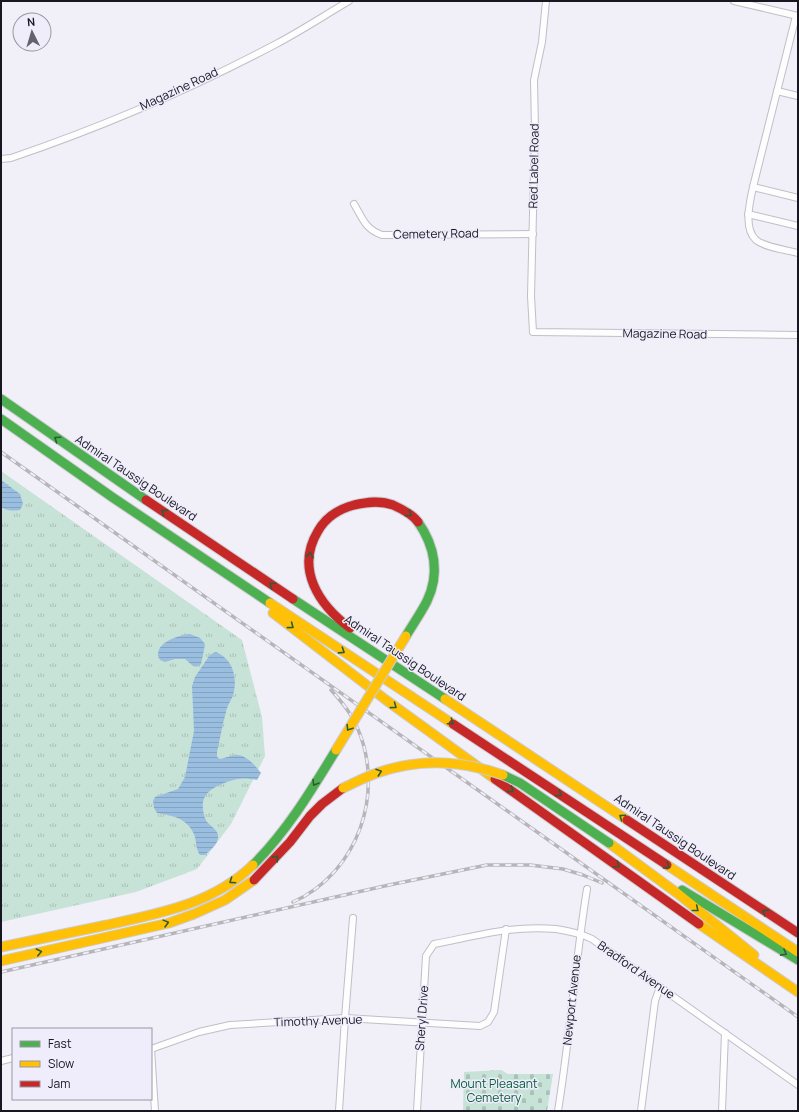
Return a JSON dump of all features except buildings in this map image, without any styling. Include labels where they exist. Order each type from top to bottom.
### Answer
[{"type":"highway","name":"Admiral Taussig Boulevard","points":[[1,399],[134,492],[798,933]]},
{"type":"highway","points":[[1,419],[112,497],[798,952]]},
{"type":"highway","points":[[1,424],[85,483],[102,490]]},
{"type":"highway","points":[[112,497],[148,526],[264,606],[386,700],[450,747],[733,948],[798,992]]},
{"type":"highway","points":[[1,947],[166,912],[183,906],[208,896],[227,885],[244,872],[276,842],[298,812],[336,750],[406,636],[427,602],[434,580],[435,559],[433,547],[429,536],[416,519],[397,506],[375,501],[353,504],[343,508],[334,514],[322,526],[313,541],[310,552],[310,575],[313,585],[324,605],[347,626],[468,707],[503,738]]},
{"type":"highway","points":[[1,961],[168,923],[194,914],[226,900],[254,880],[290,842],[318,808],[344,788],[381,772],[416,763],[443,762],[469,765],[490,770],[520,783],[610,843],[639,860],[688,894],[798,960]]},
{"type":"highway","points":[[621,850],[742,944],[774,971],[798,988]]},
{"type":"street","name":"Magazine Road","points":[[1,159],[11,158],[71,137],[183,89],[276,44],[349,1]]},
{"type":"street","name":"Red Label Road","points":[[533,332],[531,296],[535,130],[534,80],[542,42],[546,1]]},
{"type":"street","points":[[734,1],[797,16],[752,187],[748,214],[750,228],[755,239],[766,245],[798,253]]},
{"type":"street","points":[[777,91],[798,96]]},
{"type":"street","points":[[752,187],[798,198]]},
{"type":"street","name":"Cemetery Road","points":[[354,204],[367,227],[382,235],[532,234]]},
{"type":"street","points":[[748,214],[798,226]]},
{"type":"street","name":"Magazine Road","points":[[533,332],[798,335]]},
{"type":"street","name":"Newport Avenue","points":[[558,1111],[580,933],[587,889]]},
{"type":"street","points":[[339,1111],[353,918]]},
{"type":"street","name":"Bradford Avenue","points":[[451,941],[506,929],[542,928],[580,933],[592,939],[798,1085]]},
{"type":"street","name":"Timothy Avenue","points":[[152,1049],[199,1032],[230,1025],[345,1018],[422,1024],[480,1026],[488,1022],[494,1012],[506,929]]},
{"type":"street","name":"Sheryl Drive","points":[[417,1111],[426,956],[434,944],[451,941]]},
{"type":"street","points":[[641,1111],[655,1001],[660,987]]},
{"type":"street","points":[[722,1111],[725,1033]]},
{"type":"street","points":[[1,1061],[12,1058]]},
{"type":"street","points":[[152,1064],[155,1111]]},
{"type":"green space","points":[[1,471],[242,640],[262,717],[265,756],[231,824],[197,869],[136,892],[1,922]]},
{"type":"green space","name":"Mount Pleasant Cemetery","points":[[501,1070],[508,1074],[553,1074],[547,1111],[463,1111],[464,1072]]},
{"type":"water","points":[[1,480],[20,494],[23,504],[20,510],[15,511],[1,507]]},
{"type":"water","points":[[190,634],[200,638],[205,644],[201,664],[198,666],[193,666],[185,659],[175,659],[165,662],[160,660],[158,654],[162,645],[173,638]]},
{"type":"water","points":[[216,652],[227,659],[233,670],[235,682],[233,695],[223,722],[217,757],[220,759],[233,755],[240,755],[250,761],[261,773],[257,780],[233,780],[220,785],[206,795],[203,804],[203,811],[206,820],[214,828],[218,838],[216,844],[210,851],[205,855],[200,855],[191,828],[178,818],[157,813],[154,808],[153,801],[155,797],[178,789],[185,777],[194,731],[192,686],[195,677],[209,656]]},
{"type":"railway","points":[[1,452],[798,1017]]},
{"type":"railway","points":[[293,902],[316,889],[334,872],[349,851],[360,828],[367,803],[368,778],[365,752],[357,727],[352,717],[331,690]]},
{"type":"railway","points":[[1,972],[389,885],[487,865],[530,865],[563,869],[602,883]]},
{"type":"traffic: fast","points":[[1,399],[146,500]]},
{"type":"traffic: fast","points":[[1,419],[112,497],[270,603]]},
{"type":"traffic: fast","points":[[406,636],[427,601],[433,581],[434,560],[432,550],[424,531],[418,522]]},
{"type":"traffic: fast","points":[[293,599],[445,699]]},
{"type":"traffic: fast","points":[[253,865],[288,824],[336,750]]},
{"type":"traffic: fast","points":[[503,775],[520,783],[609,843]]},
{"type":"traffic: fast","points":[[682,890],[798,960]]},
{"type":"traffic: slow","points":[[270,603],[453,724]]},
{"type":"traffic: slow","points":[[273,613],[386,700],[495,779]]},
{"type":"traffic: slow","points":[[336,750],[406,636]]},
{"type":"traffic: slow","points":[[445,699],[627,820]]},
{"type":"traffic: slow","points":[[343,788],[368,776],[393,768],[424,763],[472,766],[503,775]]},
{"type":"traffic: slow","points":[[609,843],[677,893],[754,955]]},
{"type":"traffic: slow","points":[[1,947],[143,917],[182,906],[220,890],[237,879],[253,865]]},
{"type":"traffic: slow","points":[[667,865],[798,952]]},
{"type":"traffic: slow","points":[[1,961],[169,923],[225,900],[254,880]]},
{"type":"traffic: slow","points":[[699,924],[798,992]]},
{"type":"traffic: jam","points":[[146,500],[293,599]]},
{"type":"traffic: jam","points":[[350,628],[339,619],[320,597],[310,572],[309,559],[312,545],[321,526],[338,511],[354,505],[369,502],[383,502],[393,505],[410,514],[418,522]]},
{"type":"traffic: jam","points":[[453,724],[667,865]]},
{"type":"traffic: jam","points":[[495,779],[699,924]]},
{"type":"traffic: jam","points":[[254,880],[290,842],[310,816],[322,804],[343,788]]},
{"type":"traffic: jam","points":[[627,820],[798,933]]}]
